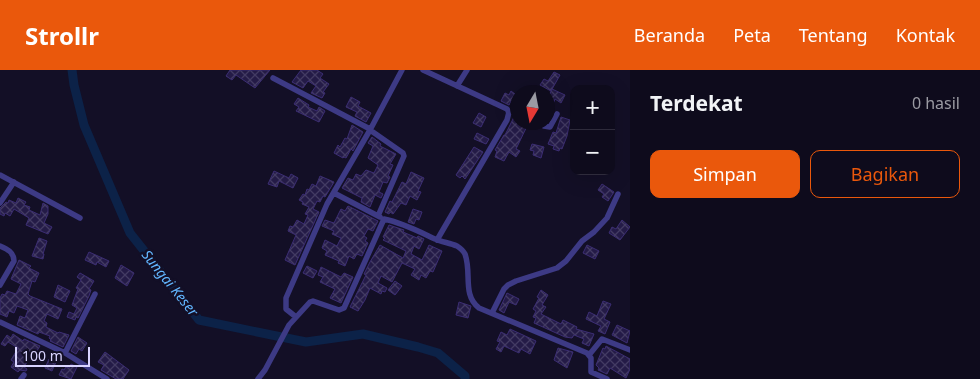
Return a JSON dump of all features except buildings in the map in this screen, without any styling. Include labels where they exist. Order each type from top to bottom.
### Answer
[{"type":"street","points":[[296,317],[286,309],[286,298],[327,204],[402,70]]},
{"type":"street","points":[[423,70],[508,111],[507,120],[437,240]]},
{"type":"street","points":[[457,86],[467,70]]},
{"type":"street","points":[[273,78],[370,130],[403,153],[404,156],[378,216]]},
{"type":"street","points":[[555,118],[557,114]]},
{"type":"street","points":[[0,175],[80,218]]},
{"type":"street","points":[[0,203],[14,182]]},
{"type":"street","points":[[334,193],[384,220],[405,224],[437,240],[458,246],[464,252],[469,273],[469,297],[479,308],[589,355]]},
{"type":"street","points":[[492,313],[508,285],[516,280],[557,268],[566,261],[582,242],[607,218],[618,194]]},
{"type":"street","points":[[258,379],[265,370],[289,325],[308,304],[313,301],[339,310],[344,308],[384,220]]},
{"type":"street","points":[[0,246],[11,252],[14,260],[0,286]]},
{"type":"street","points":[[65,353],[95,294]]},
{"type":"street","points":[[0,322],[65,353],[105,378]]},
{"type":"street","points":[[606,379],[591,372],[589,355],[602,339],[630,350]]},
{"type":"waterway","name":"Sungai Keser","points":[[72,70],[84,125],[130,233],[199,320],[306,342],[363,334],[438,353],[465,376],[465,379]]}]
